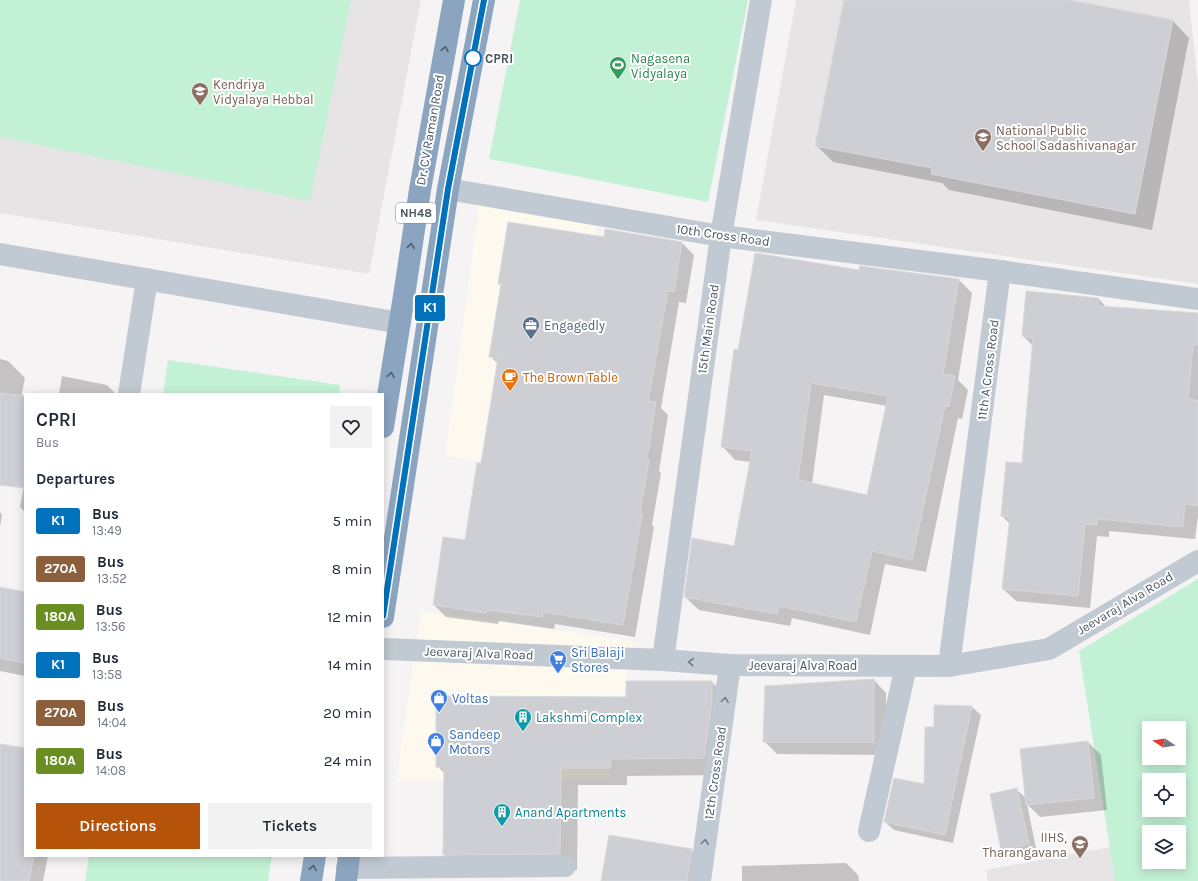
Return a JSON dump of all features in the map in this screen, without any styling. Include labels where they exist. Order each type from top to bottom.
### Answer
[{"type":"highway","name":"Dr. CV Raman Road","points":[[384,421],[420,190],[454,0]]},
{"type":"highway","name":"NH48","points":[[384,610],[448,189],[484,0]]},
{"type":"highway","points":[[311,881],[315,857]]},
{"type":"street","name":"15th Main Road","points":[[663,660],[720,236],[762,0]]},
{"type":"street","name":"10th Cross Road","points":[[448,189],[720,236],[1000,271]]},
{"type":"street","points":[[0,254],[400,323]]},
{"type":"street","points":[[1000,271],[1198,299]]},
{"type":"street","name":"11th A Cross Road","points":[[950,666],[1000,271]]},
{"type":"street","points":[[129,393],[147,279]]},
{"type":"street","name":"Jeevaraj Alva Road","points":[[384,649],[663,660],[730,665],[950,666],[1049,649],[1198,561]]},
{"type":"street","name":"12th Cross Road","points":[[700,881],[730,665]]},
{"type":"street","points":[[869,831],[906,666]]},
{"type":"street","points":[[347,868],[565,866]]},
{"type":"shaded area","name":"Kendriya Vidyalaya Hebbal","points":[[0,0],[421,0],[369,274],[0,213]]},
{"type":"shaded area","name":"National Public School Sadashivanagar","points":[[796,0],[1189,0],[1198,85],[1198,284],[756,220]]},
{"type":"shaded area","points":[[480,201],[598,219],[562,472],[445,456]]},
{"type":"shaded area","points":[[421,611],[633,641],[609,779],[396,781]]},
{"type":"shaded area","name":"IIHS, Tharangavana","points":[[1110,847],[1115,881],[988,881],[986,870]]},
{"type":"green space","points":[[0,0],[351,0],[310,201],[0,137]]},
{"type":"green space","name":"Nagasena Vidyalaya","points":[[520,0],[748,0],[708,202],[489,159]]},
{"type":"green space","points":[[168,360],[340,385],[339,393],[163,393]]},
{"type":"green space","points":[[1198,579],[1198,881],[1115,881],[1079,651]]},
{"type":"green space","points":[[89,857],[272,857],[268,881],[85,881]]},
{"type":"building","points":[[844,0],[1070,0],[1173,20],[1135,214],[931,174],[932,168],[815,146]]},
{"type":"building","points":[[508,222],[604,237],[605,229],[682,242],[674,292],[668,291],[648,401],[656,402],[647,459],[649,460],[640,513],[642,514],[623,625],[543,612],[542,617],[487,610],[486,613],[433,605],[443,537],[465,540],[477,463],[481,463],[498,358],[489,357],[501,284],[498,284]]},
{"type":"building","points":[[755,253],[859,270],[860,266],[959,279],[943,374],[955,376],[949,406],[945,406],[912,560],[872,551],[856,622],[779,606],[777,614],[684,597],[692,538],[734,546],[752,451],[721,447],[734,349],[738,350]],"holes":[[[811,383],[888,396],[867,495],[798,480]]]},
{"type":"building","points":[[1026,291],[1098,298],[1098,306],[1198,313],[1198,345],[1193,345],[1188,399],[1198,401],[1198,506],[1185,504],[1183,527],[1097,519],[1097,525],[1085,524],[1078,596],[1002,589],[1010,517],[1001,516],[1006,462],[1022,463],[1033,338],[1022,336]]},
{"type":"building","points":[[0,393],[24,396],[24,488],[0,485]]},
{"type":"building","points":[[0,587],[24,592],[24,663],[0,658]]},
{"type":"building","points":[[874,679],[874,742],[763,742],[765,686]]},
{"type":"building","points":[[626,681],[712,681],[712,703],[704,758],[611,759],[610,768],[561,768],[560,854],[443,855],[444,767],[436,767],[436,696],[626,697]]},
{"type":"building","points":[[934,705],[972,706],[945,835],[884,822],[894,778],[924,784],[925,727],[934,727]]},
{"type":"building","points":[[1088,741],[1094,798],[1026,805],[1020,749]]},
{"type":"building","points":[[0,744],[24,748],[24,857],[34,857],[29,881],[0,881]]},
{"type":"building","points":[[1017,788],[1029,844],[1001,850],[990,794]]},
{"type":"building","points":[[609,835],[692,849],[687,881],[601,881]]},
{"type":"bus line","name":"K1","points":[[384,609],[448,189],[484,0]]},
{"type":"place","name":"CPRI","points":[[473,58]]},
{"type":"place","name":"Nagasena Vidyalaya","points":[[618,80]]},
{"type":"place","name":"Kendriya Vidyalaya Hebbal","points":[[200,106]]},
{"type":"place","name":"National Public School Sadashivanagar","points":[[983,152]]},
{"type":"place","name":"Engagedly","points":[[531,340]]},
{"type":"place","name":"The Brown Table","points":[[510,392]]},
{"type":"place","name":"Sri Balaji Stores","points":[[558,674]]},
{"type":"place","name":"Voltas","points":[[439,713]]},
{"type":"place","name":"Lakshmi Complex","points":[[523,732]]},
{"type":"place","name":"Sandeep Motors","points":[[436,756]]},
{"type":"place","name":"Anand Apartments","points":[[502,827]]},
{"type":"place","name":"IIHS, Tharangavana","points":[[1080,859]]}]
